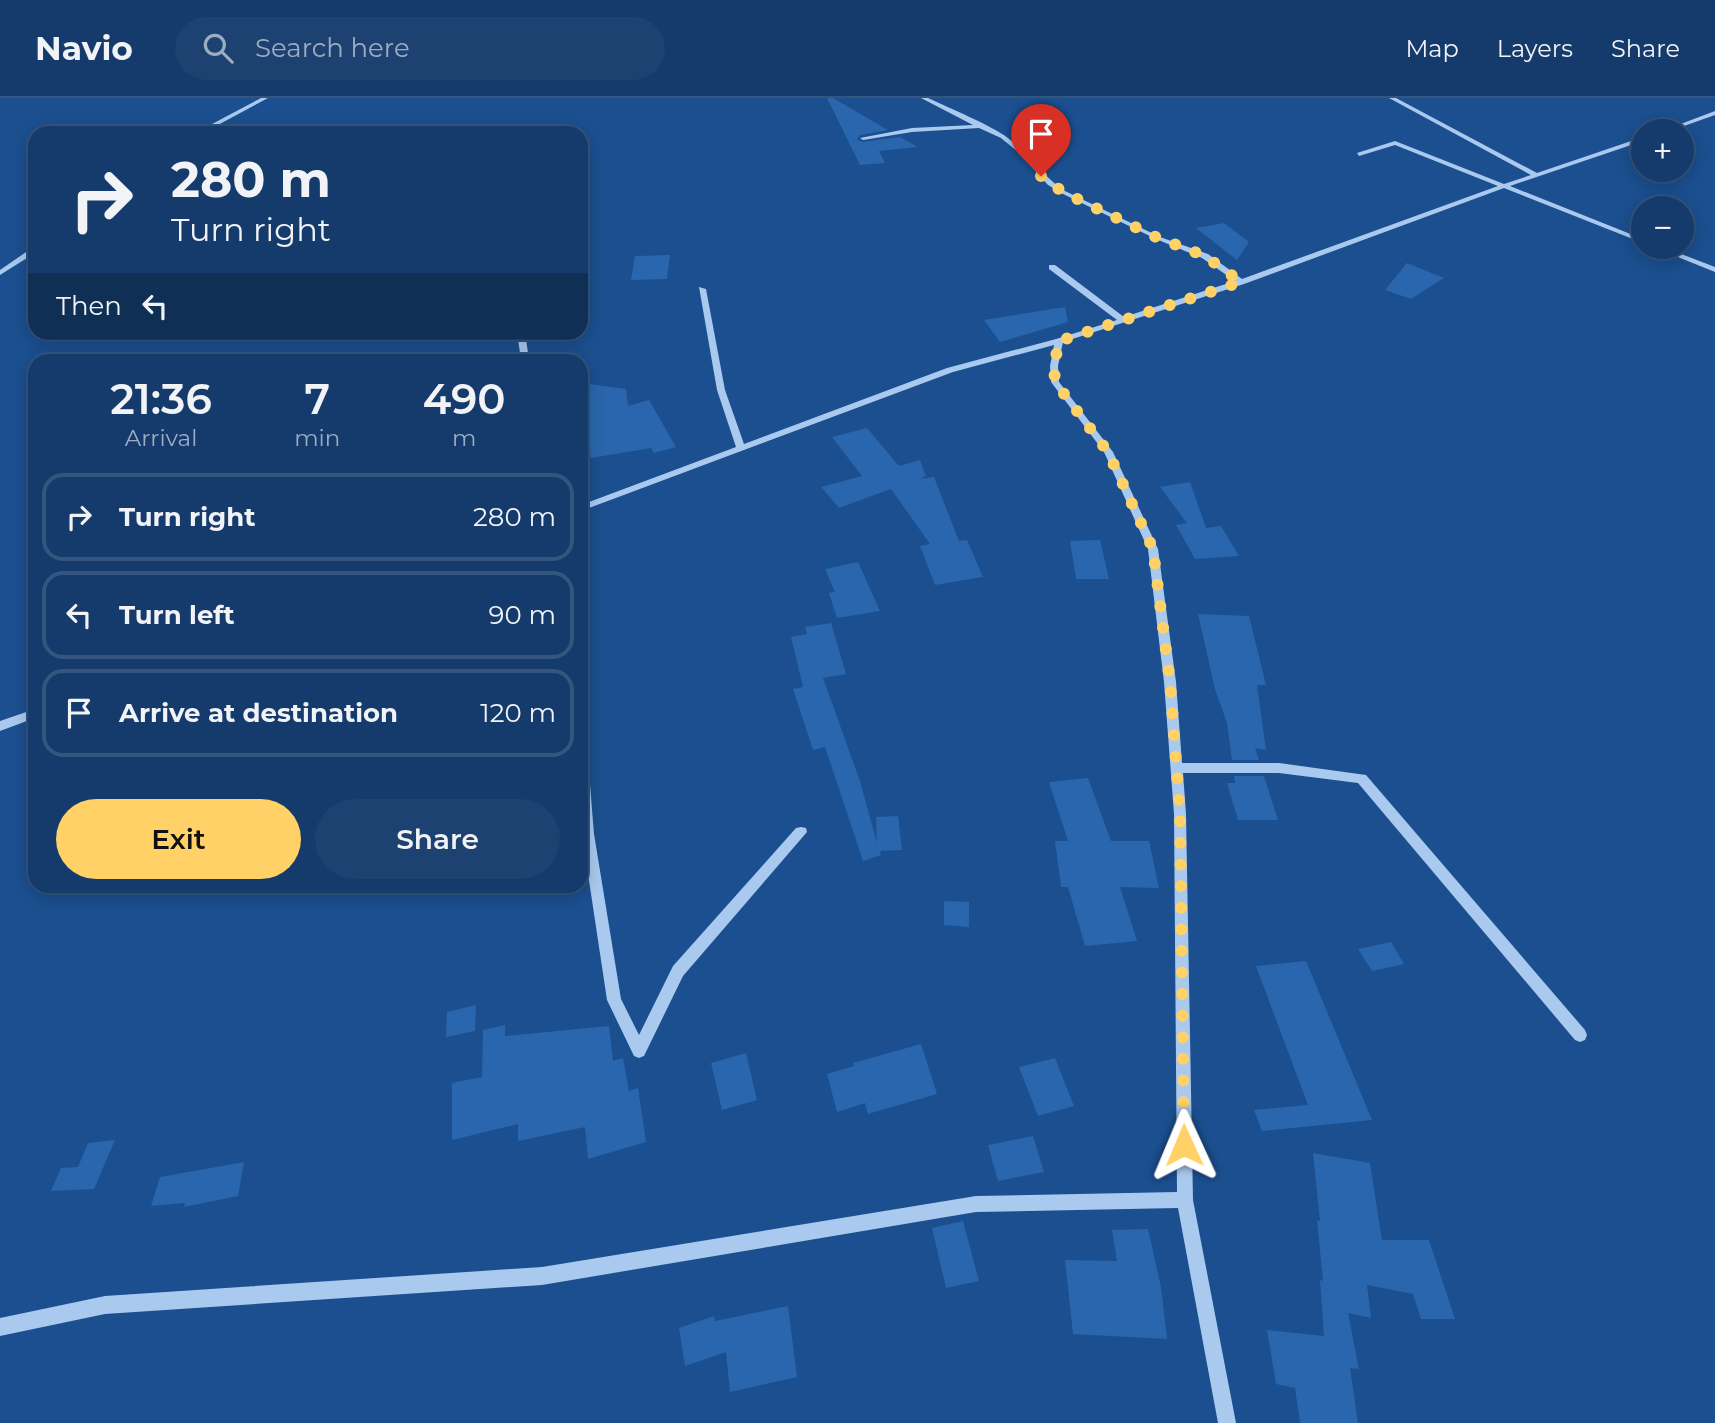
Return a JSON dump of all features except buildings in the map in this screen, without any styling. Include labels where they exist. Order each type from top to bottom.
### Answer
[{"type":"street","points":[[211,126],[265,98]]},
{"type":"street","points":[[924,98],[1013,144],[1041,176],[1063,192],[1158,238],[1205,256],[1241,282]]},
{"type":"street","points":[[1392,98],[1538,176]]},
{"type":"street","points":[[1694,121],[1715,113]]},
{"type":"street","points":[[863,138],[912,131],[979,127]]},
{"type":"street","points":[[1359,154],[1395,143],[1631,236]]},
{"type":"street","points":[[588,505],[950,370],[1059,341],[1241,282],[1504,186],[1631,143]]},
{"type":"street","points":[[0,273],[28,255]]},
{"type":"street","points":[[1687,259],[1715,270]]},
{"type":"street","points":[[1052,267],[1121,319]]},
{"type":"street","points":[[702,289],[721,390],[741,447]]},
{"type":"street","points":[[1059,341],[1054,366],[1055,382],[1108,452],[1153,549],[1170,682],[1180,814],[1185,1200],[1227,1423]]},
{"type":"street","points":[[0,726],[28,716]]},
{"type":"street","points":[[1177,768],[1279,768],[1362,779],[1580,1035]]},
{"type":"street","points":[[588,834],[614,1000],[639,1051],[677,971],[801,832]]},
{"type":"street","points":[[0,1327],[105,1305],[542,1276],[976,1204],[1185,1200]]},
{"type":"route","points":[[1041,176],[1063,192],[1158,238],[1205,256],[1241,282],[1059,341],[1054,366],[1055,382],[1108,452],[1153,549],[1170,682],[1180,814],[1184,1145]]}]
